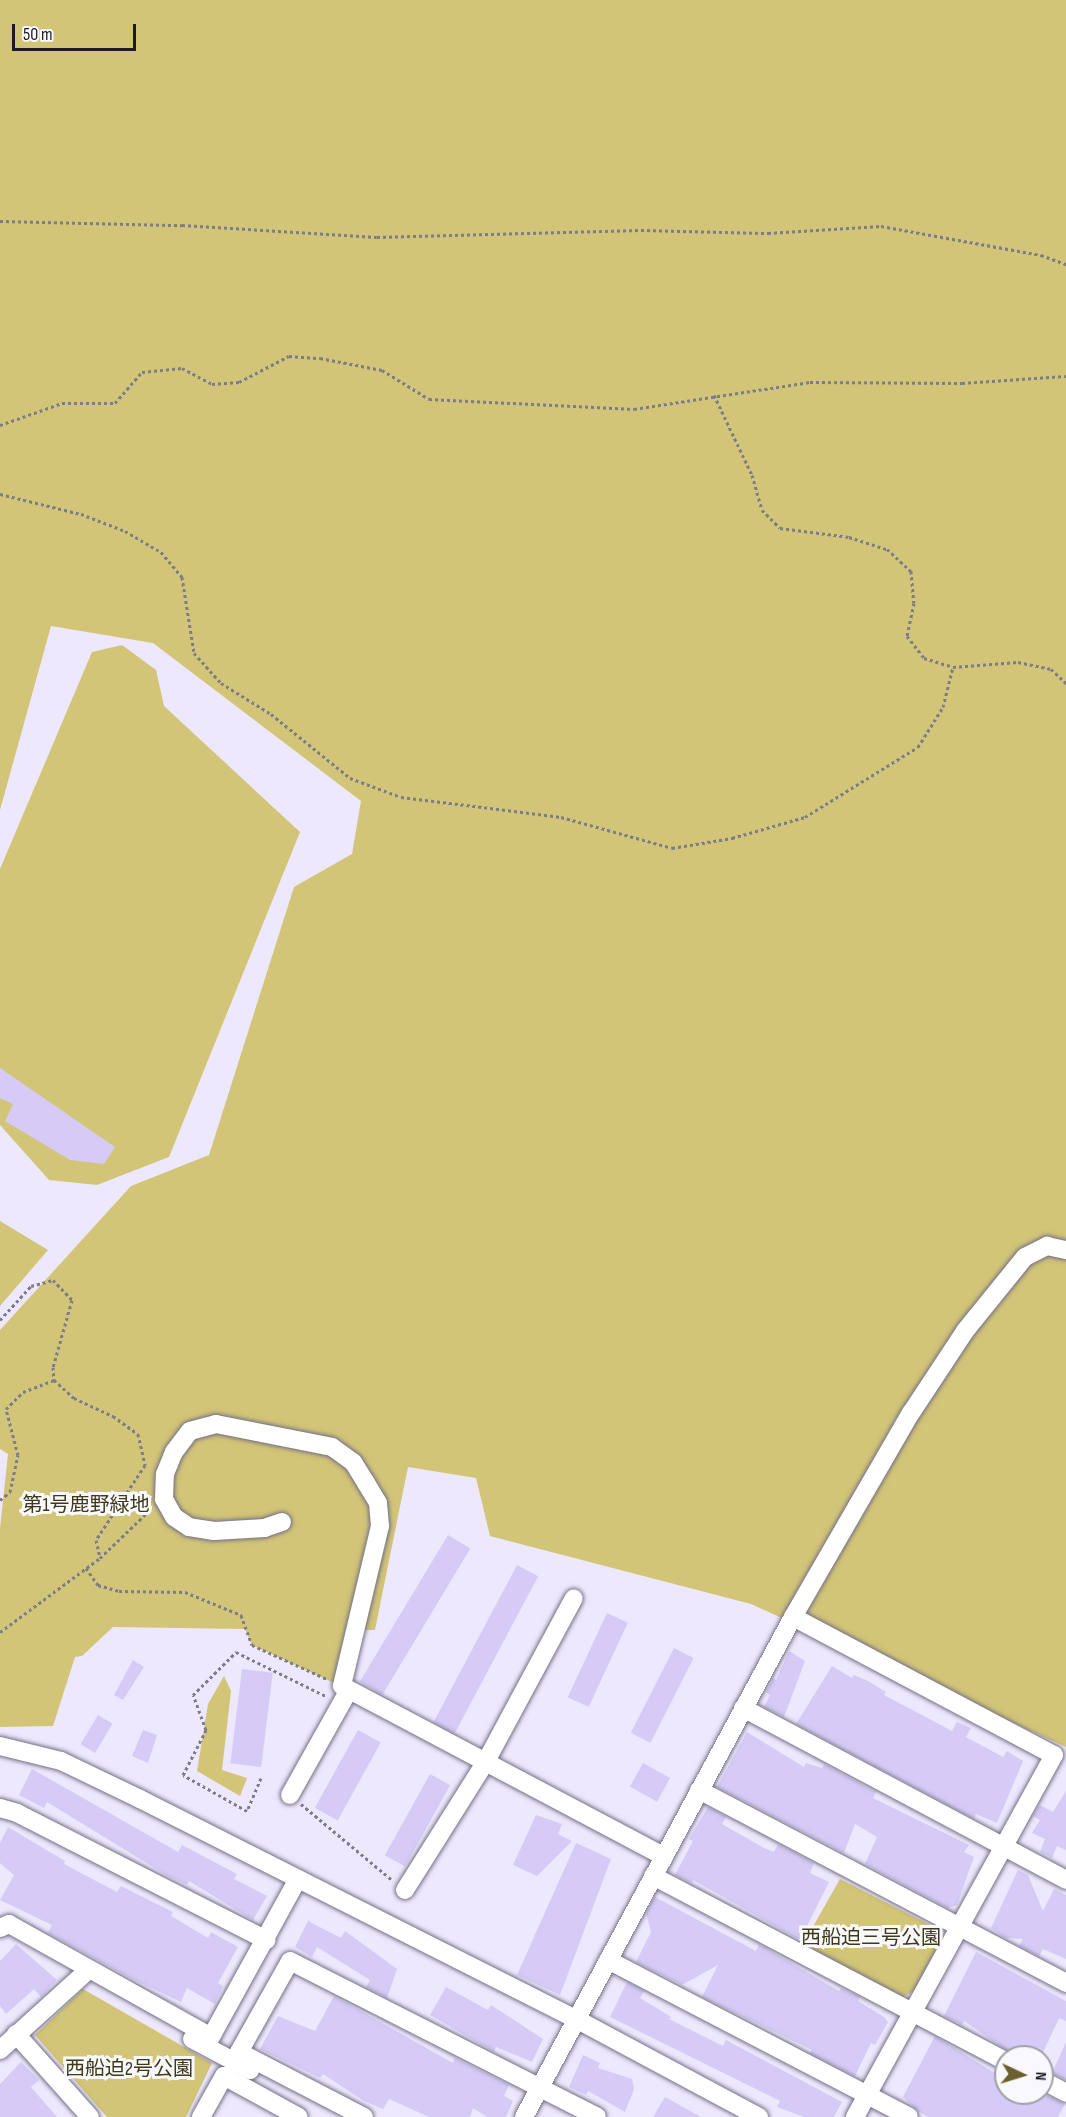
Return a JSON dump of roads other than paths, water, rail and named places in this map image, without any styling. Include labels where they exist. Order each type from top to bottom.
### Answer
[{"type":"street","points":[[524,2117],[793,1617],[911,1413],[965,1331],[1025,1257],[1047,1246],[1066,1250]]},
{"type":"street","points":[[282,1522],[240,1531],[189,1527],[174,1517],[164,1499],[165,1474],[174,1452],[190,1431],[216,1424],[332,1447],[353,1462],[378,1503],[380,1526],[346,1688],[290,1795]]},
{"type":"street","points":[[405,1890],[485,1763],[574,1598]]},
{"type":"street","points":[[793,1617],[1054,1755],[956,1928],[855,2117]]},
{"type":"street","points":[[346,1688],[663,1856]]},
{"type":"street","points":[[743,1708],[1066,1880]]},
{"type":"street","points":[[0,1746],[61,1761],[576,2019],[759,2117]]},
{"type":"street","points":[[699,1790],[956,1928],[1066,1983]]},
{"type":"street","points":[[0,1808],[17,1813],[266,1940]]},
{"type":"street","points":[[653,1876],[994,2055]]},
{"type":"street","points":[[89,1978],[211,2037],[298,1879]]},
{"type":"street","points":[[0,1928],[9,1924],[89,1978],[339,2117]]},
{"type":"street","points":[[608,1960],[909,2117]]},
{"type":"street","points":[[364,2117],[239,2052],[290,1961],[597,2117]]},
{"type":"street","points":[[0,2050],[16,2034],[89,1978]]},
{"type":"street","points":[[16,2034],[90,2117]]},
{"type":"street","points":[[201,2117],[224,2076],[299,2117]]},
{"type":"park label","name":"第1号鹿野緑地","points":[[86,1505]]},
{"type":"park label","name":"西船迫三号公園","points":[[871,1938]]},
{"type":"park label","name":"西船迫2号公園","points":[[129,2069]]}]
